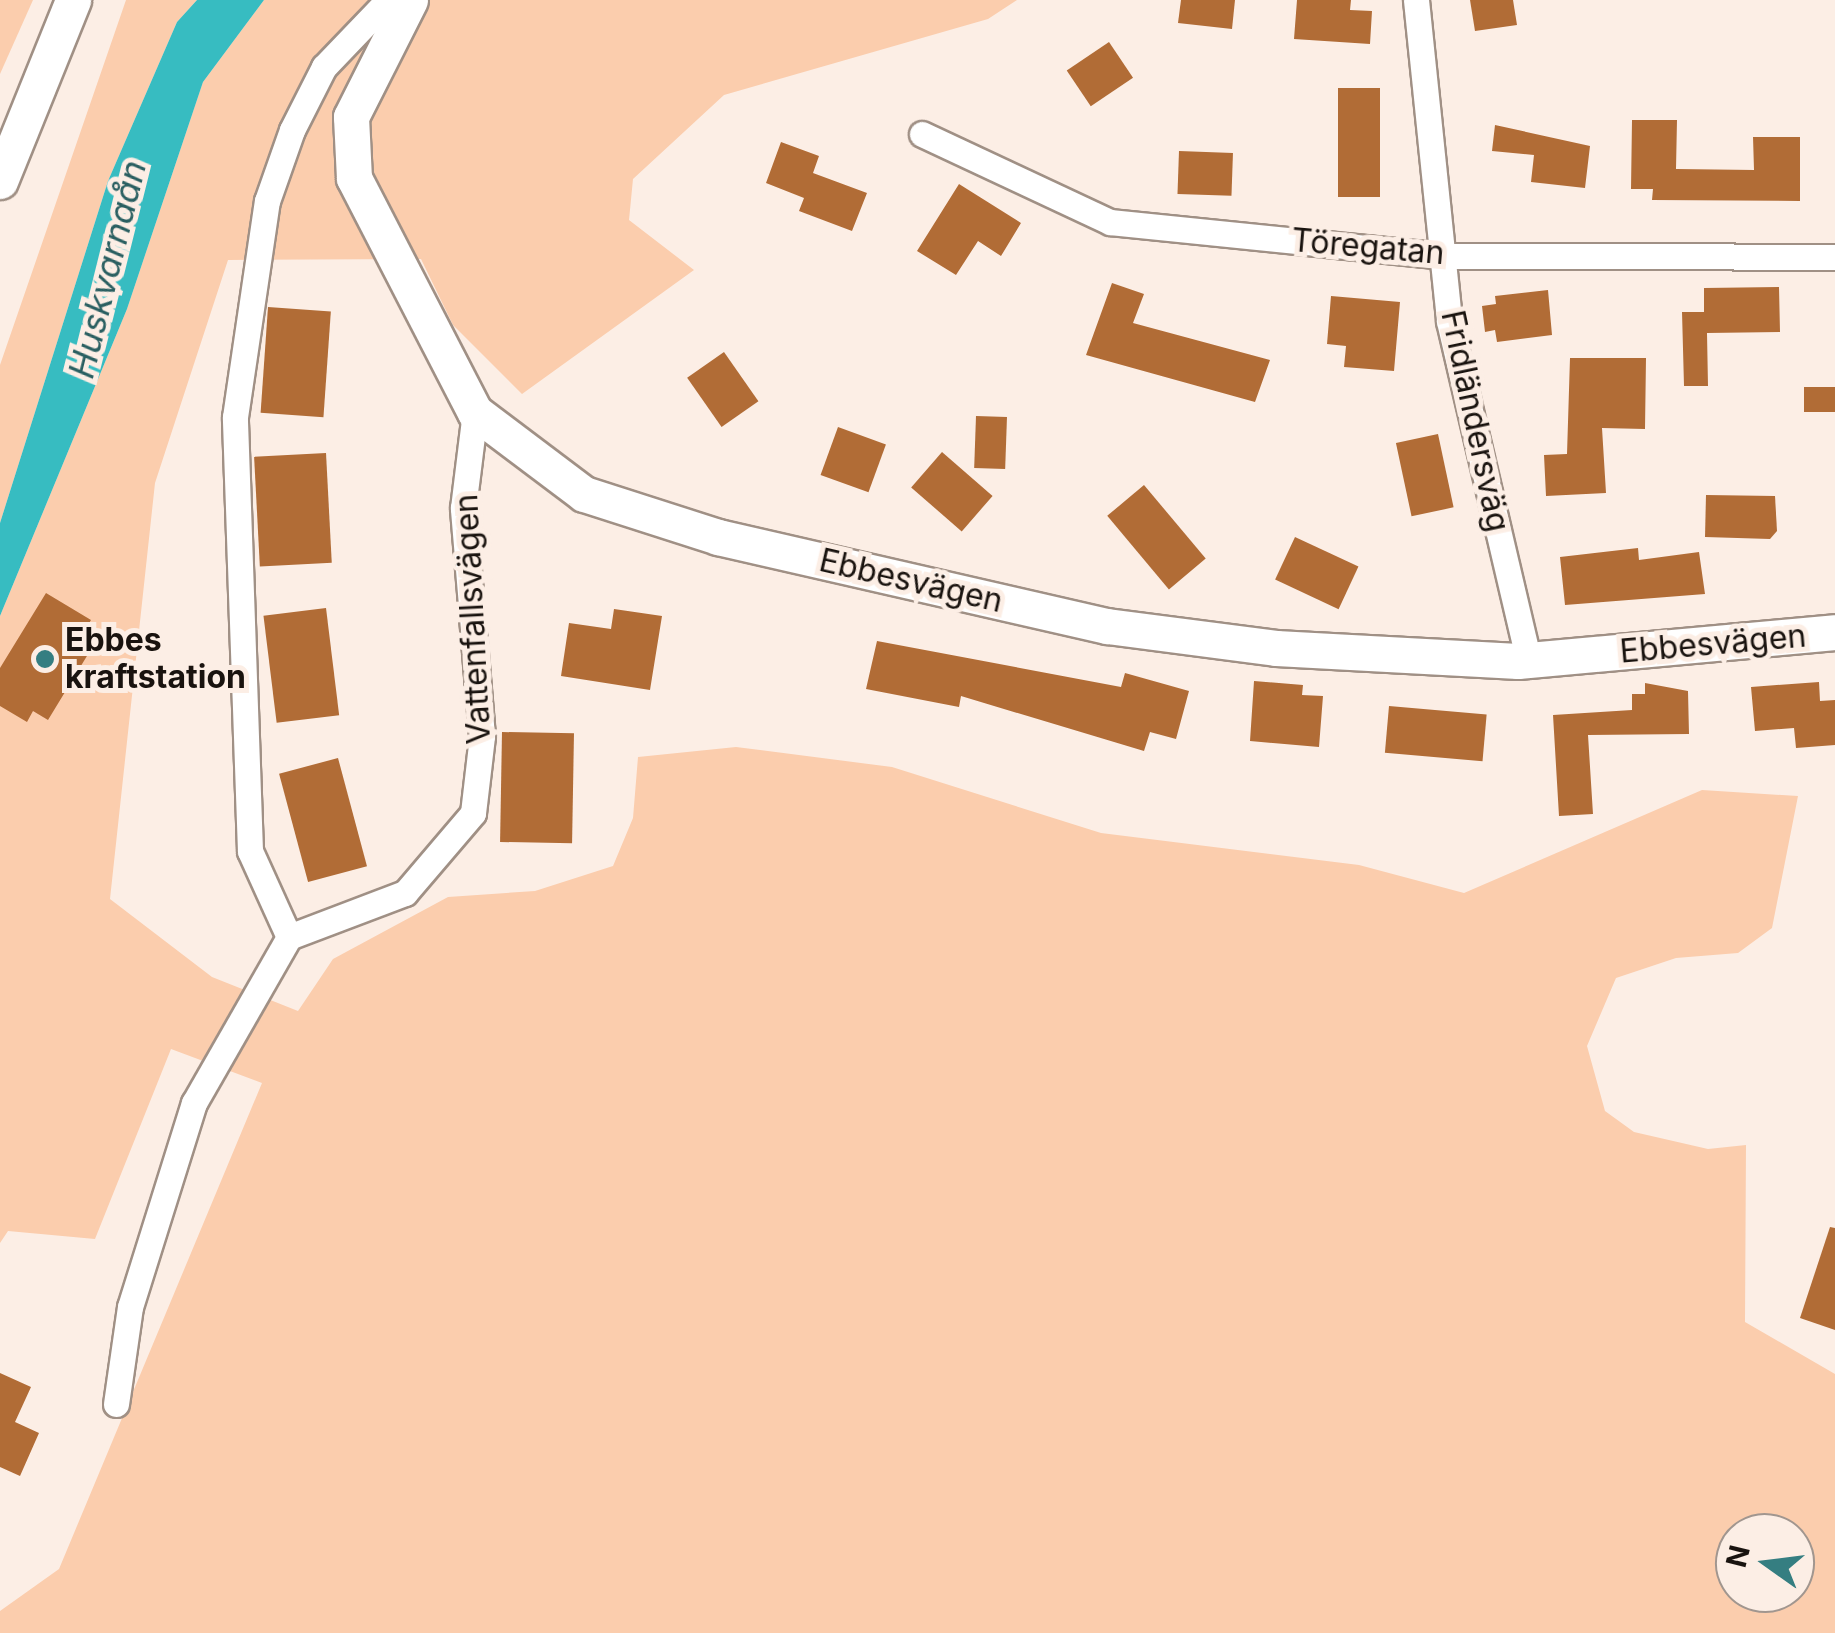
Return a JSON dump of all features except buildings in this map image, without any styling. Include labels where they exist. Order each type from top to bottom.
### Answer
[{"type":"street","points":[[0,181],[73,0]]},
{"type":"street","points":[[116,1404],[130,1307],[194,1103],[289,937],[250,852],[235,417],[267,201],[292,130],[324,67],[388,0]]},
{"type":"street","name":"Ebbesvägen","points":[[410,0],[350,118],[354,178],[476,412],[584,494],[718,537],[1108,626],[1276,648],[1529,660],[1835,632]]},
{"type":"street","name":"Fridländersväg","points":[[1416,0],[1449,321],[1529,660]]},
{"type":"street","name":"Töregatan","points":[[922,134],[1110,222],[1444,256],[1835,257]]},
{"type":"street","name":"Vattenfallsvägen","points":[[289,937],[405,893],[474,813],[482,736],[463,508],[476,412]]},
{"type":"shaded area","points":[[0,0],[33,0],[0,74]]},
{"type":"shaded area","points":[[126,0],[197,0],[177,22],[108,181],[0,523],[0,365]]},
{"type":"shaded area","points":[[264,0],[1017,0],[988,19],[724,95],[633,179],[629,220],[694,270],[522,394],[453,325],[421,259],[228,260],[155,483],[110,899],[212,977],[298,1011],[333,959],[448,897],[535,891],[613,866],[633,818],[638,757],[736,747],[892,767],[1101,833],[1359,865],[1464,893],[1702,790],[1798,796],[1772,928],[1738,953],[1676,958],[1616,978],[1587,1046],[1605,1111],[1634,1132],[1708,1149],[1746,1145],[1745,1322],[1835,1374],[1835,1633],[0,1633],[0,1611],[59,1569],[262,1083],[171,1049],[95,1239],[8,1231],[0,1243],[0,616],[127,309],[203,82]]},
{"type":"water","name":"Huskvarnaån","points":[[197,0],[264,0],[203,82],[127,309],[0,616],[0,523],[108,181],[177,22]]},
{"type":"place","name":"Ebbes kraftstation","points":[[45,659]]}]
